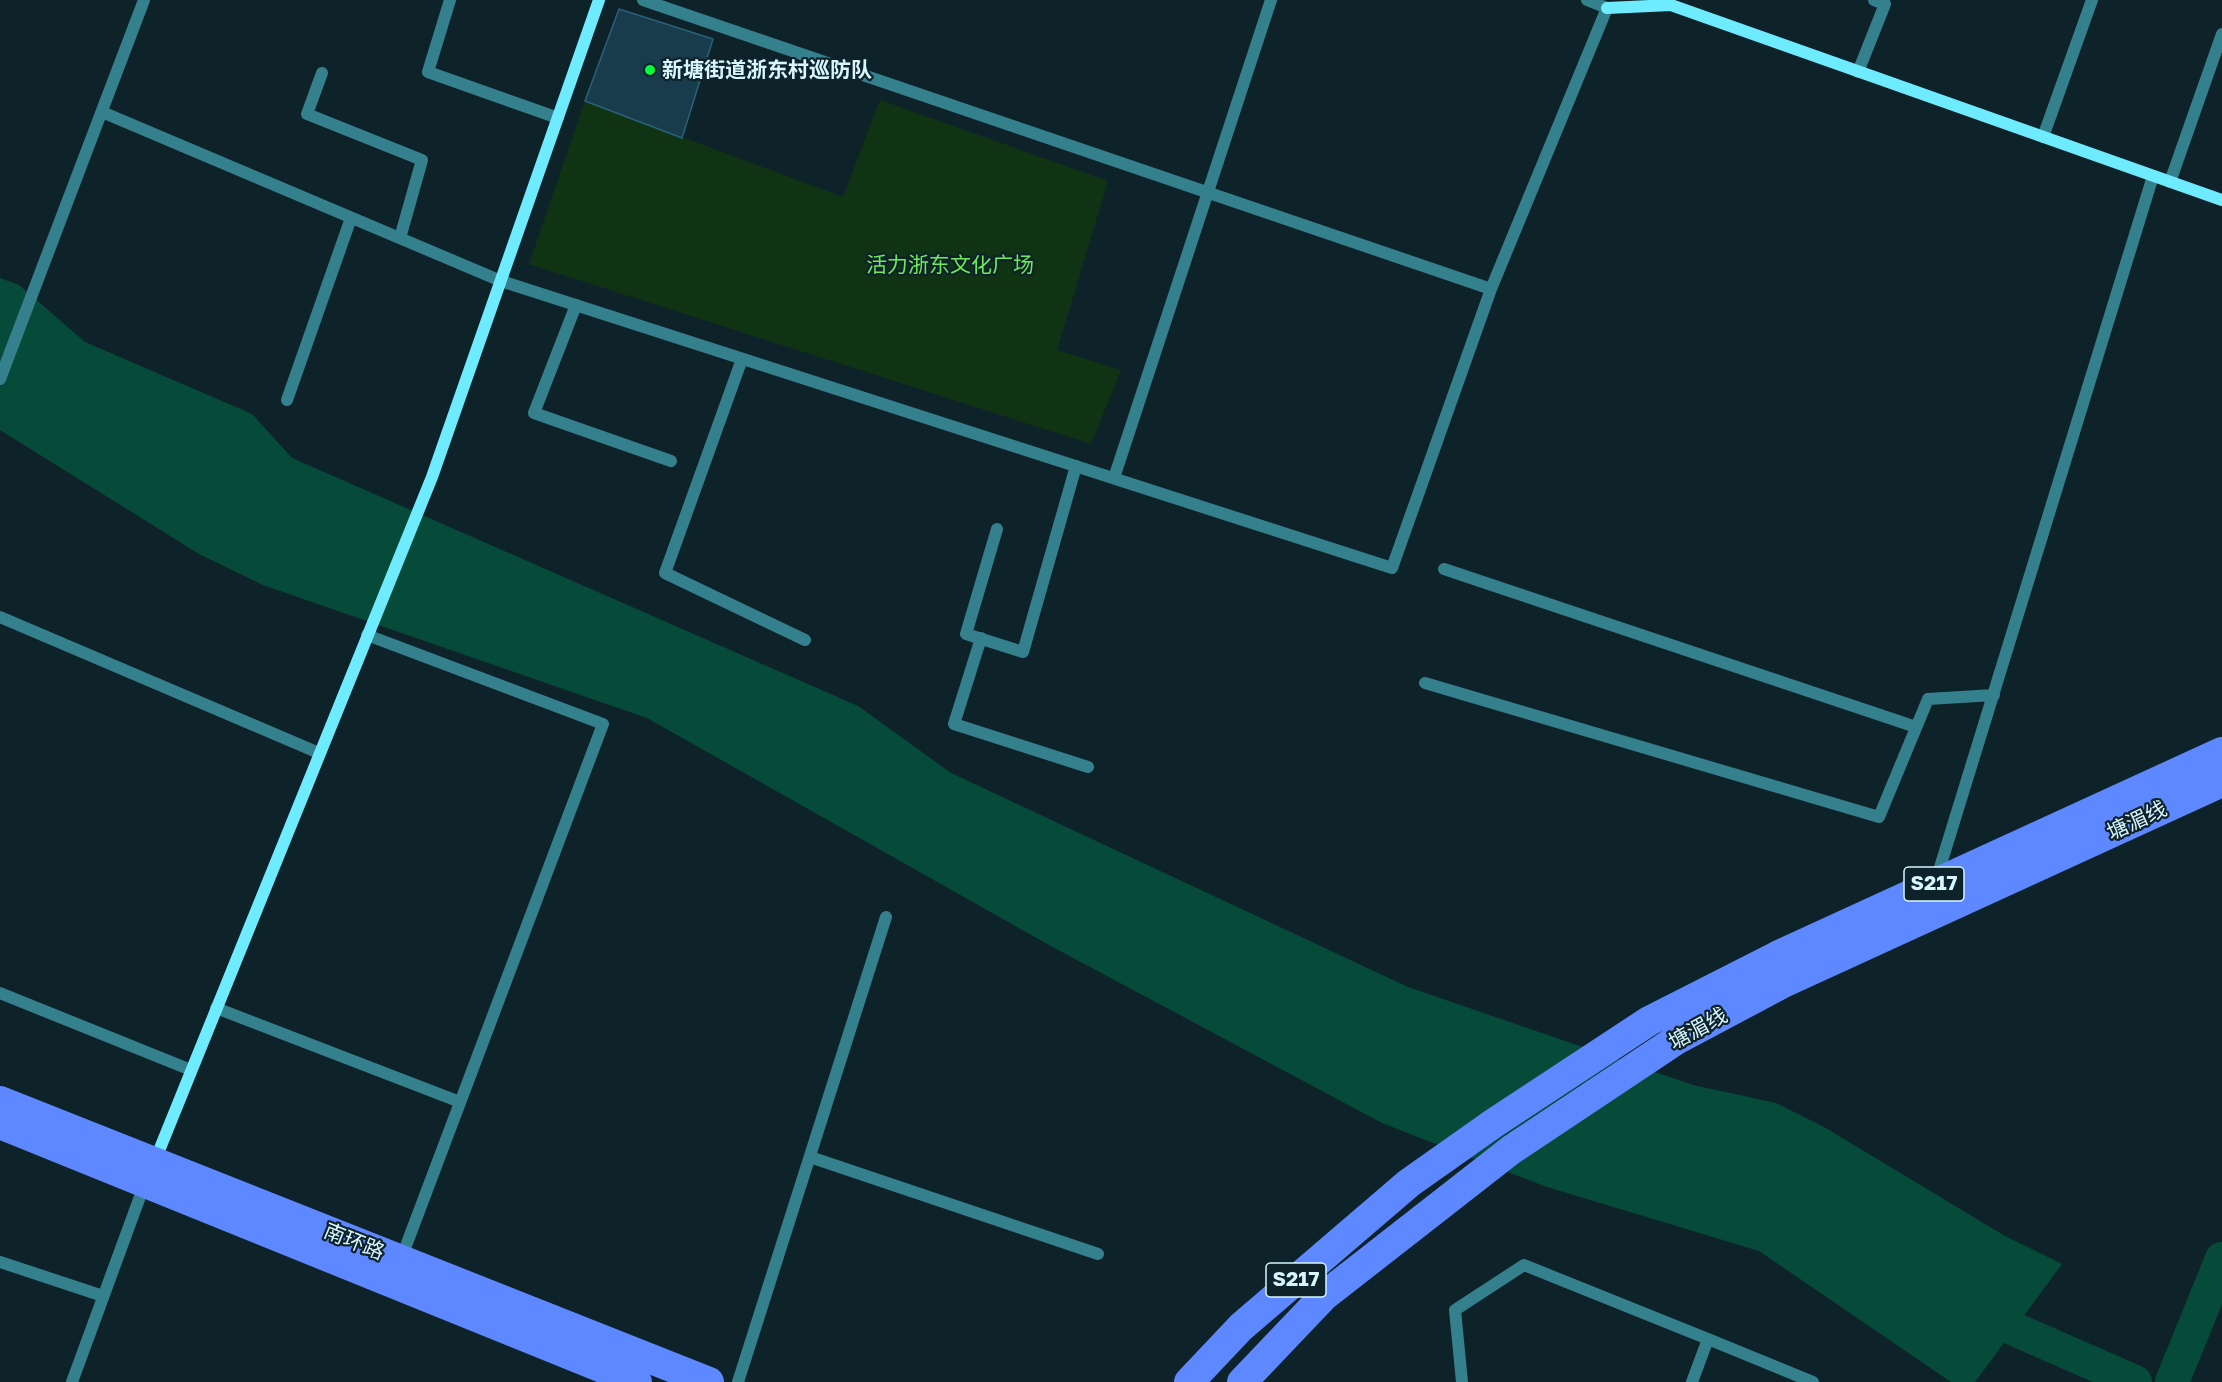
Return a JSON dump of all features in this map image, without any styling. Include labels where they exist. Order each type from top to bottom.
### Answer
[{"type":"main road","points":[[149,1173],[432,477],[599,0]]},
{"type":"main road","points":[[1607,8],[1671,5],[2222,200]]},
{"type":"main road","name":"S217","points":[[1189,1382],[1241,1327],[1409,1183],[1494,1123],[1649,1021],[1777,956],[2222,752]]},
{"type":"main road","name":"塘湄线","points":[[1242,1382],[1324,1296],[1511,1150],[1676,1040],[1785,982],[2222,782]]},
{"type":"main road","name":"南环路","points":[[0,1101],[149,1173],[637,1382]]},
{"type":"main road","name":"南环路","points":[[0,1124],[401,1260],[709,1382]]},
{"type":"street","points":[[0,379],[144,0]]},
{"type":"street","points":[[450,0],[428,72],[558,118]]},
{"type":"street","points":[[643,0],[1491,289]]},
{"type":"street","points":[[1114,478],[1271,0]]},
{"type":"street","points":[[102,112],[501,281],[1392,568],[1491,289],[1607,8],[1587,0]]},
{"type":"street","points":[[2043,137],[2092,0]]},
{"type":"street","points":[[1858,72],[1882,1]]},
{"type":"street","points":[[2170,182],[2222,34]]},
{"type":"street","points":[[322,73],[307,114],[422,160],[400,238]]},
{"type":"street","points":[[1936,883],[2153,176]]},
{"type":"street","points":[[287,400],[351,218]]},
{"type":"street","points":[[576,305],[534,413],[671,461]]},
{"type":"street","points":[[742,359],[665,573],[805,640]]},
{"type":"street","points":[[997,529],[966,634],[1023,652],[1076,466]]},
{"type":"street","points":[[1444,569],[1916,727]]},
{"type":"street","points":[[0,618],[319,753]]},
{"type":"street","points":[[367,635],[603,724],[401,1260]]},
{"type":"street","points":[[981,638],[954,724],[1088,767]]},
{"type":"street","points":[[1425,683],[1879,817],[1928,699],[1994,695]]},
{"type":"street","points":[[738,1382],[886,917]]},
{"type":"street","points":[[0,993],[191,1070]]},
{"type":"street","points":[[216,1008],[460,1102]]},
{"type":"street","points":[[810,1157],[1098,1254]]},
{"type":"street","points":[[72,1382],[149,1173]]},
{"type":"street","points":[[0,1262],[103,1296]]},
{"type":"street","points":[[1462,1382],[1455,1310],[1524,1265],[1813,1382]]},
{"type":"street","points":[[1692,1382],[1708,1340]]},
{"type":"green space","name":"活力浙东文化广场","points":[[880,100],[1108,181],[1057,350],[1121,370],[1091,444],[529,264],[585,101],[843,197]]},
{"type":"shaded area","points":[[0,278],[19,285],[85,342],[252,414],[292,458],[858,706],[951,773],[1408,987],[1693,1085],[1776,1103],[1824,1127],[2005,1236],[2062,1264],[1975,1382],[1951,1382],[1759,1251],[1544,1186],[1382,1123],[1049,945],[647,718],[263,585],[199,554],[0,430]]},
{"type":"building","name":"新塘街道浙东村巡防队","points":[[619,9],[713,39],[682,138],[585,101]]},
{"type":"waterway","points":[[2172,1382],[2222,1259]]},
{"type":"waterway","points":[[2014,1329],[2135,1382]]},
{"type":"place","name":"新塘街道浙东村巡防队","points":[[650,70]]}]
